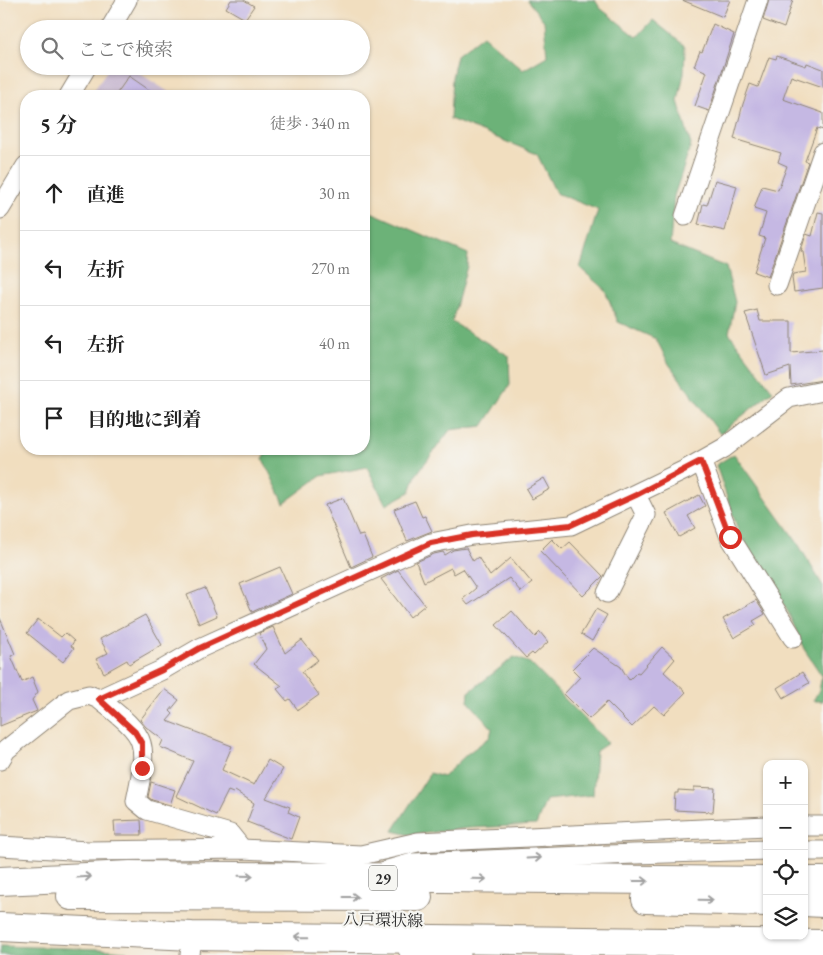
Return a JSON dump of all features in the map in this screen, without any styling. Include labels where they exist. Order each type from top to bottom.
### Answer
[{"type":"main road","name":"29","points":[[0,881],[130,875],[763,881]]},
{"type":"main road","points":[[808,881],[823,881]]},
{"type":"main road","name":"八戸環状線","points":[[0,896],[144,906],[763,926]]},
{"type":"main road","name":"八戸環状線","points":[[0,914],[144,906],[614,899],[763,902]]},
{"type":"main road","points":[[808,902],[823,903]]},
{"type":"main road","points":[[808,926],[823,926]]},
{"type":"main road","points":[[0,927],[191,945],[339,938],[823,944]]},
{"type":"street","points":[[115,20],[127,0]]},
{"type":"street","points":[[685,216],[758,0]]},
{"type":"street","points":[[73,90],[82,75]]},
{"type":"street","points":[[777,285],[823,152]]},
{"type":"street","points":[[0,209],[20,176]]},
{"type":"street","points":[[99,699],[162,670],[208,644],[431,543],[472,535],[571,525],[636,495],[724,448],[789,398],[823,391]]},
{"type":"street","points":[[701,461],[730,537],[793,638]]},
{"type":"street","points":[[607,593],[646,515],[636,495]]},
{"type":"street","points":[[0,760],[6,750],[69,700],[89,695],[99,699],[135,732],[142,744],[142,768],[136,801],[147,810],[230,834],[242,849]]},
{"type":"street","points":[[0,846],[88,851],[242,849],[360,855],[418,842],[763,826]]},
{"type":"street","points":[[808,826],[823,826]]},
{"type":"street","points":[[634,831],[634,854]]},
{"type":"street","points":[[365,877],[413,864],[763,850]]},
{"type":"street","points":[[808,851],[823,851]]},
{"type":"street","points":[[339,938],[412,951],[461,955]]},
{"type":"shaded area","points":[[104,75],[142,75],[166,90],[94,90]]},
{"type":"green space","points":[[527,0],[595,0],[600,8],[637,37],[653,20],[685,46],[684,73],[678,101],[691,145],[674,196],[670,244],[726,267],[735,302],[729,333],[773,391],[720,434],[669,364],[656,339],[618,322],[605,290],[580,268],[598,210],[556,193],[537,154],[450,119],[452,77],[457,55],[483,35],[523,70],[547,56],[544,21]]},
{"type":"green space","points":[[370,212],[468,254],[467,266],[452,322],[509,356],[510,385],[483,426],[450,430],[416,475],[410,492],[386,505],[367,467],[321,476],[284,503],[263,459],[265,455],[370,455]]},
{"type":"green space","points":[[734,454],[797,542],[823,586],[823,701],[813,701],[819,690],[822,676],[804,649],[788,612],[739,533],[716,465]]},
{"type":"green space","points":[[514,657],[530,663],[608,743],[596,751],[593,795],[546,800],[536,825],[469,828],[410,835],[393,831],[430,773],[443,777],[467,754],[490,737],[492,728],[468,701],[469,692]]},
{"type":"green space","points":[[0,946],[127,951],[126,955],[0,955]]},
{"type":"building","points":[[231,0],[244,0],[254,6],[245,19],[226,8]]},
{"type":"building","points":[[682,0],[730,0],[723,17]]},
{"type":"building","points":[[769,0],[793,0],[784,28],[763,20]]},
{"type":"building","points":[[713,24],[734,34],[709,111],[695,106],[707,72],[694,66],[700,51],[702,52]]},
{"type":"building","points":[[777,56],[806,66],[807,63],[823,69],[823,87],[791,76],[783,99],[823,113],[823,130],[817,128],[805,161],[808,162],[768,277],[754,272],[765,238],[759,236],[766,213],[754,209],[762,186],[778,190],[787,166],[778,162],[781,153],[734,139],[750,84],[758,87],[769,57],[776,59]]},
{"type":"building","points":[[129,76],[149,90],[119,90]]},
{"type":"building","points":[[715,180],[737,186],[725,231],[698,225],[703,204],[707,205]]},
{"type":"building","points":[[818,212],[823,213],[823,288],[794,292],[793,274],[806,272],[803,252],[801,251],[806,234],[812,236]]},
{"type":"building","points":[[757,310],[760,321],[791,321],[791,353],[823,350],[823,380],[791,385],[790,367],[766,375],[745,313]]},
{"type":"building","points":[[544,478],[550,489],[532,499],[526,489]]},
{"type":"building","points":[[699,495],[705,506],[688,516],[695,528],[679,537],[666,513]]},
{"type":"building","points":[[343,498],[359,536],[363,535],[372,557],[351,567],[325,505]]},
{"type":"building","points":[[415,501],[422,517],[425,516],[432,531],[407,541],[394,509]]},
{"type":"building","points":[[552,539],[562,549],[570,542],[603,576],[583,596],[540,551]]},
{"type":"building","points":[[466,548],[473,561],[478,557],[490,576],[511,558],[532,583],[521,592],[509,578],[468,605],[463,599],[476,588],[463,569],[454,574],[451,568],[424,582],[416,562],[434,554],[443,552],[445,555],[453,550]]},
{"type":"building","points":[[280,567],[292,594],[252,612],[240,584]]},
{"type":"building","points":[[398,570],[425,605],[410,617],[381,579]]},
{"type":"building","points":[[205,588],[217,616],[199,624],[187,595]]},
{"type":"building","points":[[756,600],[765,614],[753,621],[756,625],[734,638],[723,619]]},
{"type":"building","points":[[596,609],[607,615],[592,641],[581,634]]},
{"type":"building","points":[[512,611],[535,637],[540,632],[548,642],[534,655],[532,653],[526,658],[496,625]]},
{"type":"building","points":[[145,615],[162,645],[129,664],[127,660],[104,673],[96,659],[108,653],[100,639]]},
{"type":"building","points":[[0,618],[15,654],[11,656],[22,682],[32,677],[38,692],[32,700],[37,711],[0,726]]},
{"type":"building","points":[[38,619],[61,637],[65,633],[74,641],[71,646],[74,648],[63,662],[27,633]]},
{"type":"building","points":[[273,627],[285,653],[302,640],[318,660],[302,672],[319,695],[298,710],[290,699],[287,701],[277,689],[282,686],[254,664],[266,649],[259,633]]},
{"type":"building","points":[[662,647],[675,659],[664,672],[686,692],[664,715],[654,706],[632,727],[607,702],[589,719],[564,694],[580,677],[572,669],[593,648],[621,667],[629,680],[637,672],[639,673]]},
{"type":"building","points":[[802,672],[809,683],[783,698],[777,688]]},
{"type":"building","points":[[164,689],[179,700],[170,711],[173,714],[167,721],[232,746],[222,770],[254,785],[268,760],[283,769],[266,798],[290,807],[288,812],[299,817],[291,839],[247,822],[254,803],[235,791],[233,793],[228,791],[216,815],[176,796],[193,761],[160,747],[163,740],[140,720]]},
{"type":"building","points":[[151,782],[175,790],[170,805],[148,797]]},
{"type":"building","points":[[694,787],[715,788],[713,812],[674,810],[675,793],[678,793],[678,790],[694,791]]},
{"type":"building","points":[[141,820],[142,835],[115,835],[114,821]]},
{"type":"route","points":[[142,768],[142,744],[135,732],[99,699],[162,670],[200,648],[431,543],[508,530],[571,525],[636,495],[701,461],[730,537]]}]
